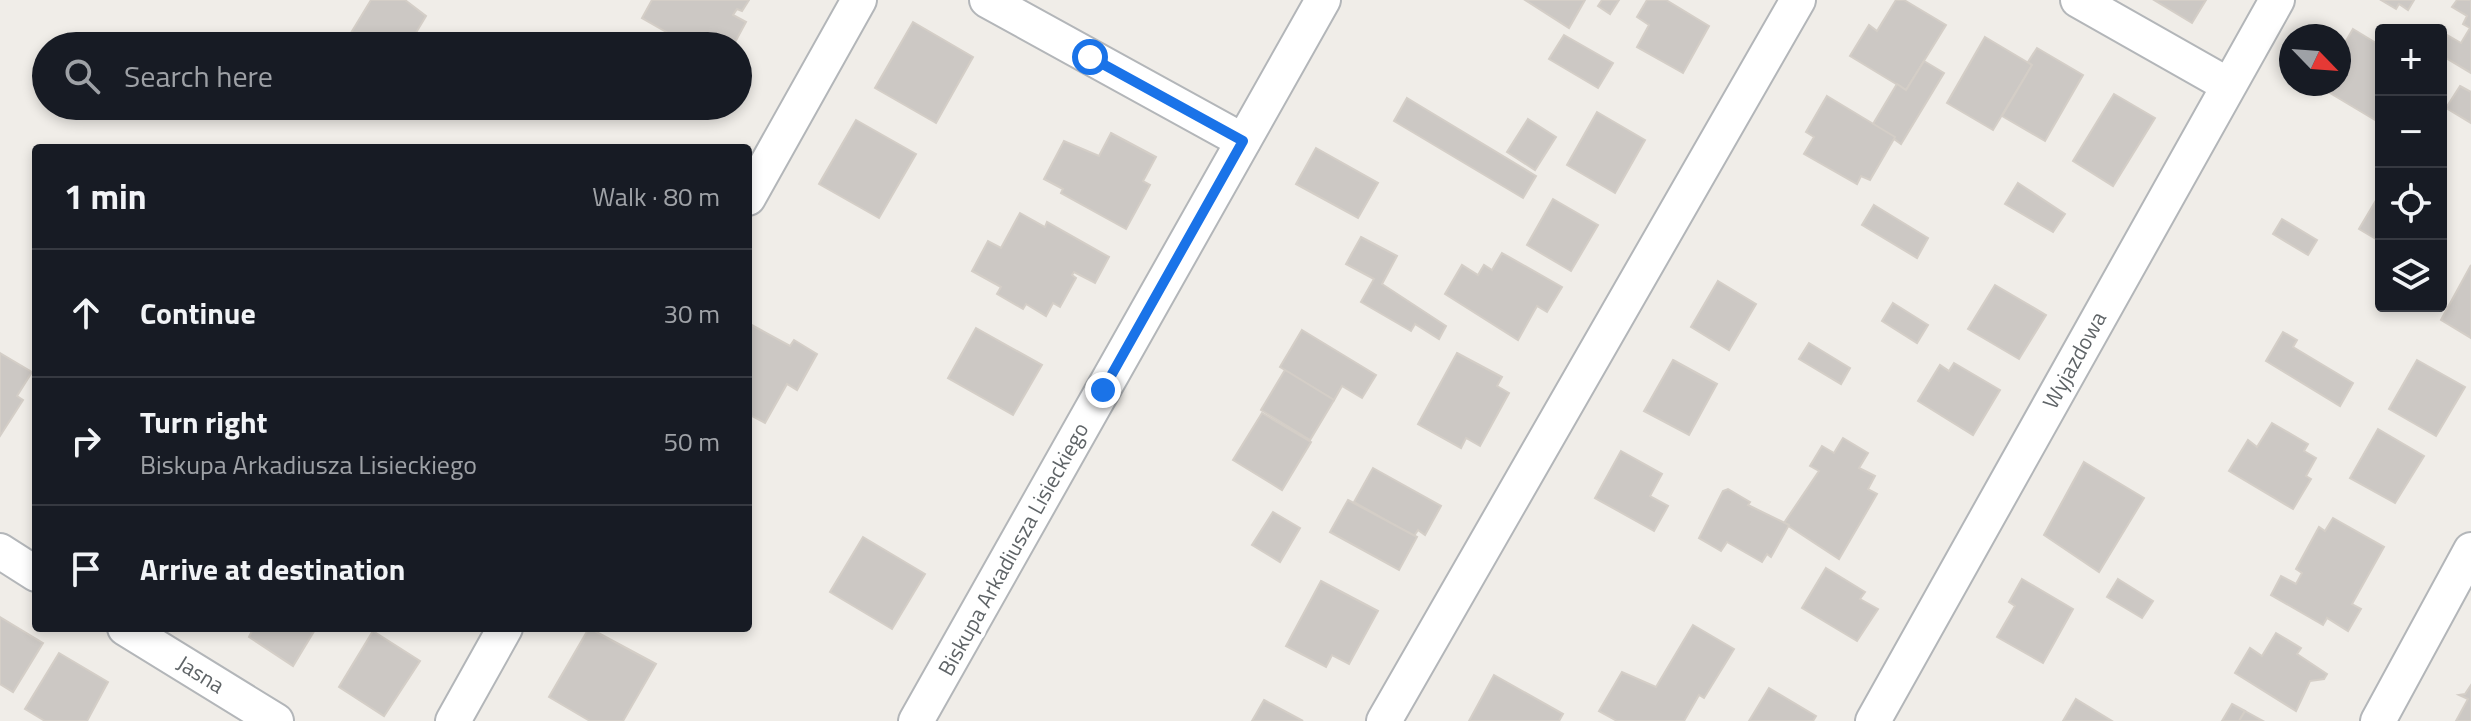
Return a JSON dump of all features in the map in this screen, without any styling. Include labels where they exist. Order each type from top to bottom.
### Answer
[{"type":"street","points":[[752,191],[859,0]]},
{"type":"street","points":[[987,0],[1243,141]]},
{"type":"street","name":"Biskupa Arkadiusza Lisieckiego","points":[[916,721],[1323,0]]},
{"type":"street","points":[[1384,721],[1798,0]]},
{"type":"street","points":[[2078,0],[2228,85]]},
{"type":"street","name":"Wyjazdowa","points":[[1873,721],[2277,0]]},
{"type":"street","points":[[2378,721],[2471,550]]},
{"type":"street","points":[[0,551],[32,571]]},
{"type":"street","name":"Jasna","points":[[131,632],[276,721]]},
{"type":"street","points":[[453,721],[503,632]]},
{"type":"building","points":[[371,0],[405,0],[426,16],[416,32],[352,32]]},
{"type":"building","points":[[652,0],[749,0],[742,11],[737,9],[733,15],[746,22],[741,32],[666,32],[642,18]]},
{"type":"building","points":[[1525,0],[1585,0],[1569,28]]},
{"type":"building","points":[[1602,0],[1619,0],[1610,14],[1598,6]]},
{"type":"building","points":[[1647,0],[1666,0],[1709,26],[1683,73],[1637,47],[1649,25],[1637,17]]},
{"type":"building","points":[[1896,0],[1904,0],[1946,25],[1906,90],[1850,56],[1869,25],[1877,31]]},
{"type":"building","points":[[2154,0],[2206,0],[2192,23]]},
{"type":"building","points":[[2381,0],[2414,0],[2408,10],[2399,4],[2396,9]]},
{"type":"building","points":[[2457,0],[2471,0],[2471,73],[2447,59],[2447,35],[2461,43],[2470,28],[2463,24],[2467,16],[2452,7]]},
{"type":"building","points":[[913,22],[973,57],[936,123],[875,88]]},
{"type":"building","points":[[2353,29],[2375,42],[2375,120],[2335,96],[2351,96]]},
{"type":"building","points":[[1564,35],[1613,63],[1598,88],[1549,59]]},
{"type":"building","points":[[1985,37],[2032,65],[1993,130],[1947,103]]},
{"type":"building","points":[[2037,48],[2083,75],[2045,141],[2002,116],[2032,65],[2028,62]]},
{"type":"building","points":[[1924,61],[1944,73],[1901,144],[1873,124],[1897,84],[1906,90]]},
{"type":"building","points":[[2460,86],[2471,92],[2471,123],[2447,109]]},
{"type":"building","points":[[2114,94],[2155,118],[2113,186],[2073,161]]},
{"type":"building","points":[[1827,96],[1895,137],[1870,180],[1861,176],[1857,184],[1804,154],[1814,137],[1806,132]]},
{"type":"building","points":[[1407,98],[1536,176],[1523,198],[1394,121]]},
{"type":"building","points":[[1597,112],[1645,140],[1615,193],[1567,165]]},
{"type":"building","points":[[1528,119],[1556,137],[1535,170],[1507,152]]},
{"type":"building","points":[[856,120],[916,154],[879,218],[819,184]]},
{"type":"building","points":[[1111,133],[1156,157],[1143,181],[1150,185],[1126,229],[1061,193],[1063,189],[1044,179],[1064,141],[1099,156]]},
{"type":"building","points":[[1316,148],[1378,183],[1358,218],[1296,184]]},
{"type":"building","points":[[2018,183],[2065,214],[2053,232],[2005,204]]},
{"type":"building","points":[[1553,199],[1598,225],[1571,271],[1527,245]]},
{"type":"building","points":[[2375,202],[2375,238],[2359,229]]},
{"type":"building","points":[[1874,205],[1928,238],[1917,258],[1862,225]]},
{"type":"building","points":[[1020,213],[1045,227],[1047,222],[1109,257],[1095,283],[1074,272],[1072,275],[1076,278],[1060,307],[1053,303],[1046,316],[1026,304],[1023,309],[997,294],[1001,287],[972,271],[988,241],[1001,248]]},
{"type":"building","points":[[2282,219],[2317,240],[2308,255],[2273,234]]},
{"type":"building","points":[[1361,237],[1397,256],[1382,284],[1446,326],[1439,339],[1415,324],[1411,331],[1361,302],[1374,279],[1346,264]]},
{"type":"building","points":[[1502,253],[1562,287],[1547,312],[1537,306],[1518,340],[1445,294],[1462,265],[1478,275],[1484,265],[1492,270]]},
{"type":"building","points":[[2471,265],[2471,338],[2441,320]]},
{"type":"building","points":[[1718,281],[1756,304],[1729,350],[1691,327]]},
{"type":"building","points":[[1995,285],[2046,315],[2019,359],[1968,329]]},
{"type":"building","points":[[1893,303],[1928,325],[1917,343],[1882,321]]},
{"type":"building","points":[[752,325],[790,346],[794,340],[817,354],[797,390],[787,384],[765,423],[752,416]]},
{"type":"building","points":[[976,328],[1042,365],[1013,415],[948,378]]},
{"type":"building","points":[[1302,330],[1376,375],[1362,398],[1342,386],[1334,400],[1280,367]]},
{"type":"building","points":[[2283,332],[2297,340],[2293,347],[2353,383],[2340,406],[2266,361]]},
{"type":"building","points":[[1809,343],[1850,368],[1841,384],[1799,359]]},
{"type":"building","points":[[0,353],[32,372],[17,396],[23,400],[0,436]]},
{"type":"building","points":[[1457,353],[1502,377],[1497,386],[1509,393],[1480,446],[1466,438],[1461,448],[1418,424]]},
{"type":"building","points":[[1673,360],[1717,384],[1689,435],[1644,411]]},
{"type":"building","points":[[2417,360],[2465,387],[2436,436],[2389,409]]},
{"type":"building","points":[[1954,363],[2000,390],[1973,435],[1918,401],[1940,365],[1949,371]]},
{"type":"building","points":[[1285,370],[1334,400],[1310,440],[1261,410]]},
{"type":"building","points":[[1262,413],[1311,442],[1282,490],[1233,460]]},
{"type":"building","points":[[2272,423],[2308,444],[2304,451],[2316,458],[2306,476],[2311,479],[2293,509],[2229,471],[2248,440],[2257,447]]},
{"type":"building","points":[[2378,429],[2424,456],[2395,503],[2350,478]]},
{"type":"building","points":[[1843,438],[1868,453],[1859,468],[1875,476],[1868,489],[1877,494],[1839,559],[1784,523],[1819,471],[1810,466],[1822,446],[1834,453]]},
{"type":"building","points":[[1621,451],[1662,474],[1650,496],[1668,506],[1654,531],[1595,498]]},
{"type":"building","points":[[2084,462],[2144,498],[2099,572],[2044,535]]},
{"type":"building","points":[[1373,468],[1441,506],[1425,535],[1418,530],[1414,536],[1354,502]]},
{"type":"building","points":[[1728,489],[1750,502],[1748,505],[1789,525],[1771,557],[1767,554],[1762,562],[1727,542],[1721,551],[1699,538],[1723,491]]},
{"type":"building","points":[[1348,500],[1417,537],[1399,570],[1330,532]]},
{"type":"building","points":[[1273,512],[1300,528],[1280,562],[1252,545]]},
{"type":"building","points":[[2333,518],[2384,547],[2352,604],[2361,609],[2348,631],[2327,618],[2323,625],[2271,595],[2281,576],[2296,584],[2302,573],[2296,569],[2319,527],[2325,531]]},
{"type":"building","points":[[863,537],[925,574],[892,629],[830,592]]},
{"type":"building","points":[[1826,568],[1865,592],[1860,599],[1878,609],[1857,641],[1802,608]]},
{"type":"building","points":[[2022,579],[2073,609],[2043,663],[1997,637],[2015,606],[2009,602]]},
{"type":"building","points":[[2118,579],[2153,601],[2142,618],[2107,597]]},
{"type":"building","points":[[1321,581],[1378,611],[1349,664],[1332,655],[1326,667],[1286,646]]},
{"type":"building","points":[[0,617],[43,643],[13,692],[0,684]]},
{"type":"building","points":[[1693,625],[1734,649],[1704,698],[1699,695],[1684,721],[1617,721],[1599,711],[1622,672],[1656,687]]},
{"type":"building","points":[[252,632],[314,632],[293,666],[249,637]]},
{"type":"building","points":[[372,632],[420,661],[384,716],[339,687]]},
{"type":"building","points":[[587,632],[596,632],[656,664],[623,721],[590,721],[549,697]]},
{"type":"building","points":[[2276,633],[2301,648],[2297,654],[2327,674],[2324,679],[2310,681],[2296,711],[2235,673],[2250,648],[2262,656]]},
{"type":"building","points":[[59,653],[108,682],[87,721],[45,721],[25,709]]},
{"type":"building","points":[[1494,675],[1563,714],[1559,721],[1469,721]]},
{"type":"building","points":[[2471,685],[2471,721],[2456,721],[2468,699],[2459,695],[2465,694]]},
{"type":"building","points":[[1769,688],[1816,716],[1813,721],[1749,721]]},
{"type":"building","points":[[2076,699],[2112,721],[2063,721]]},
{"type":"building","points":[[1264,700],[1303,721],[1252,721]]},
{"type":"building","points":[[2232,704],[2245,711],[2239,721],[2222,721]]},
{"type":"building","points":[[2245,711],[2263,721],[2239,721]]},
{"type":"route","points":[[1090,57],[1243,141],[1103,390]]}]
